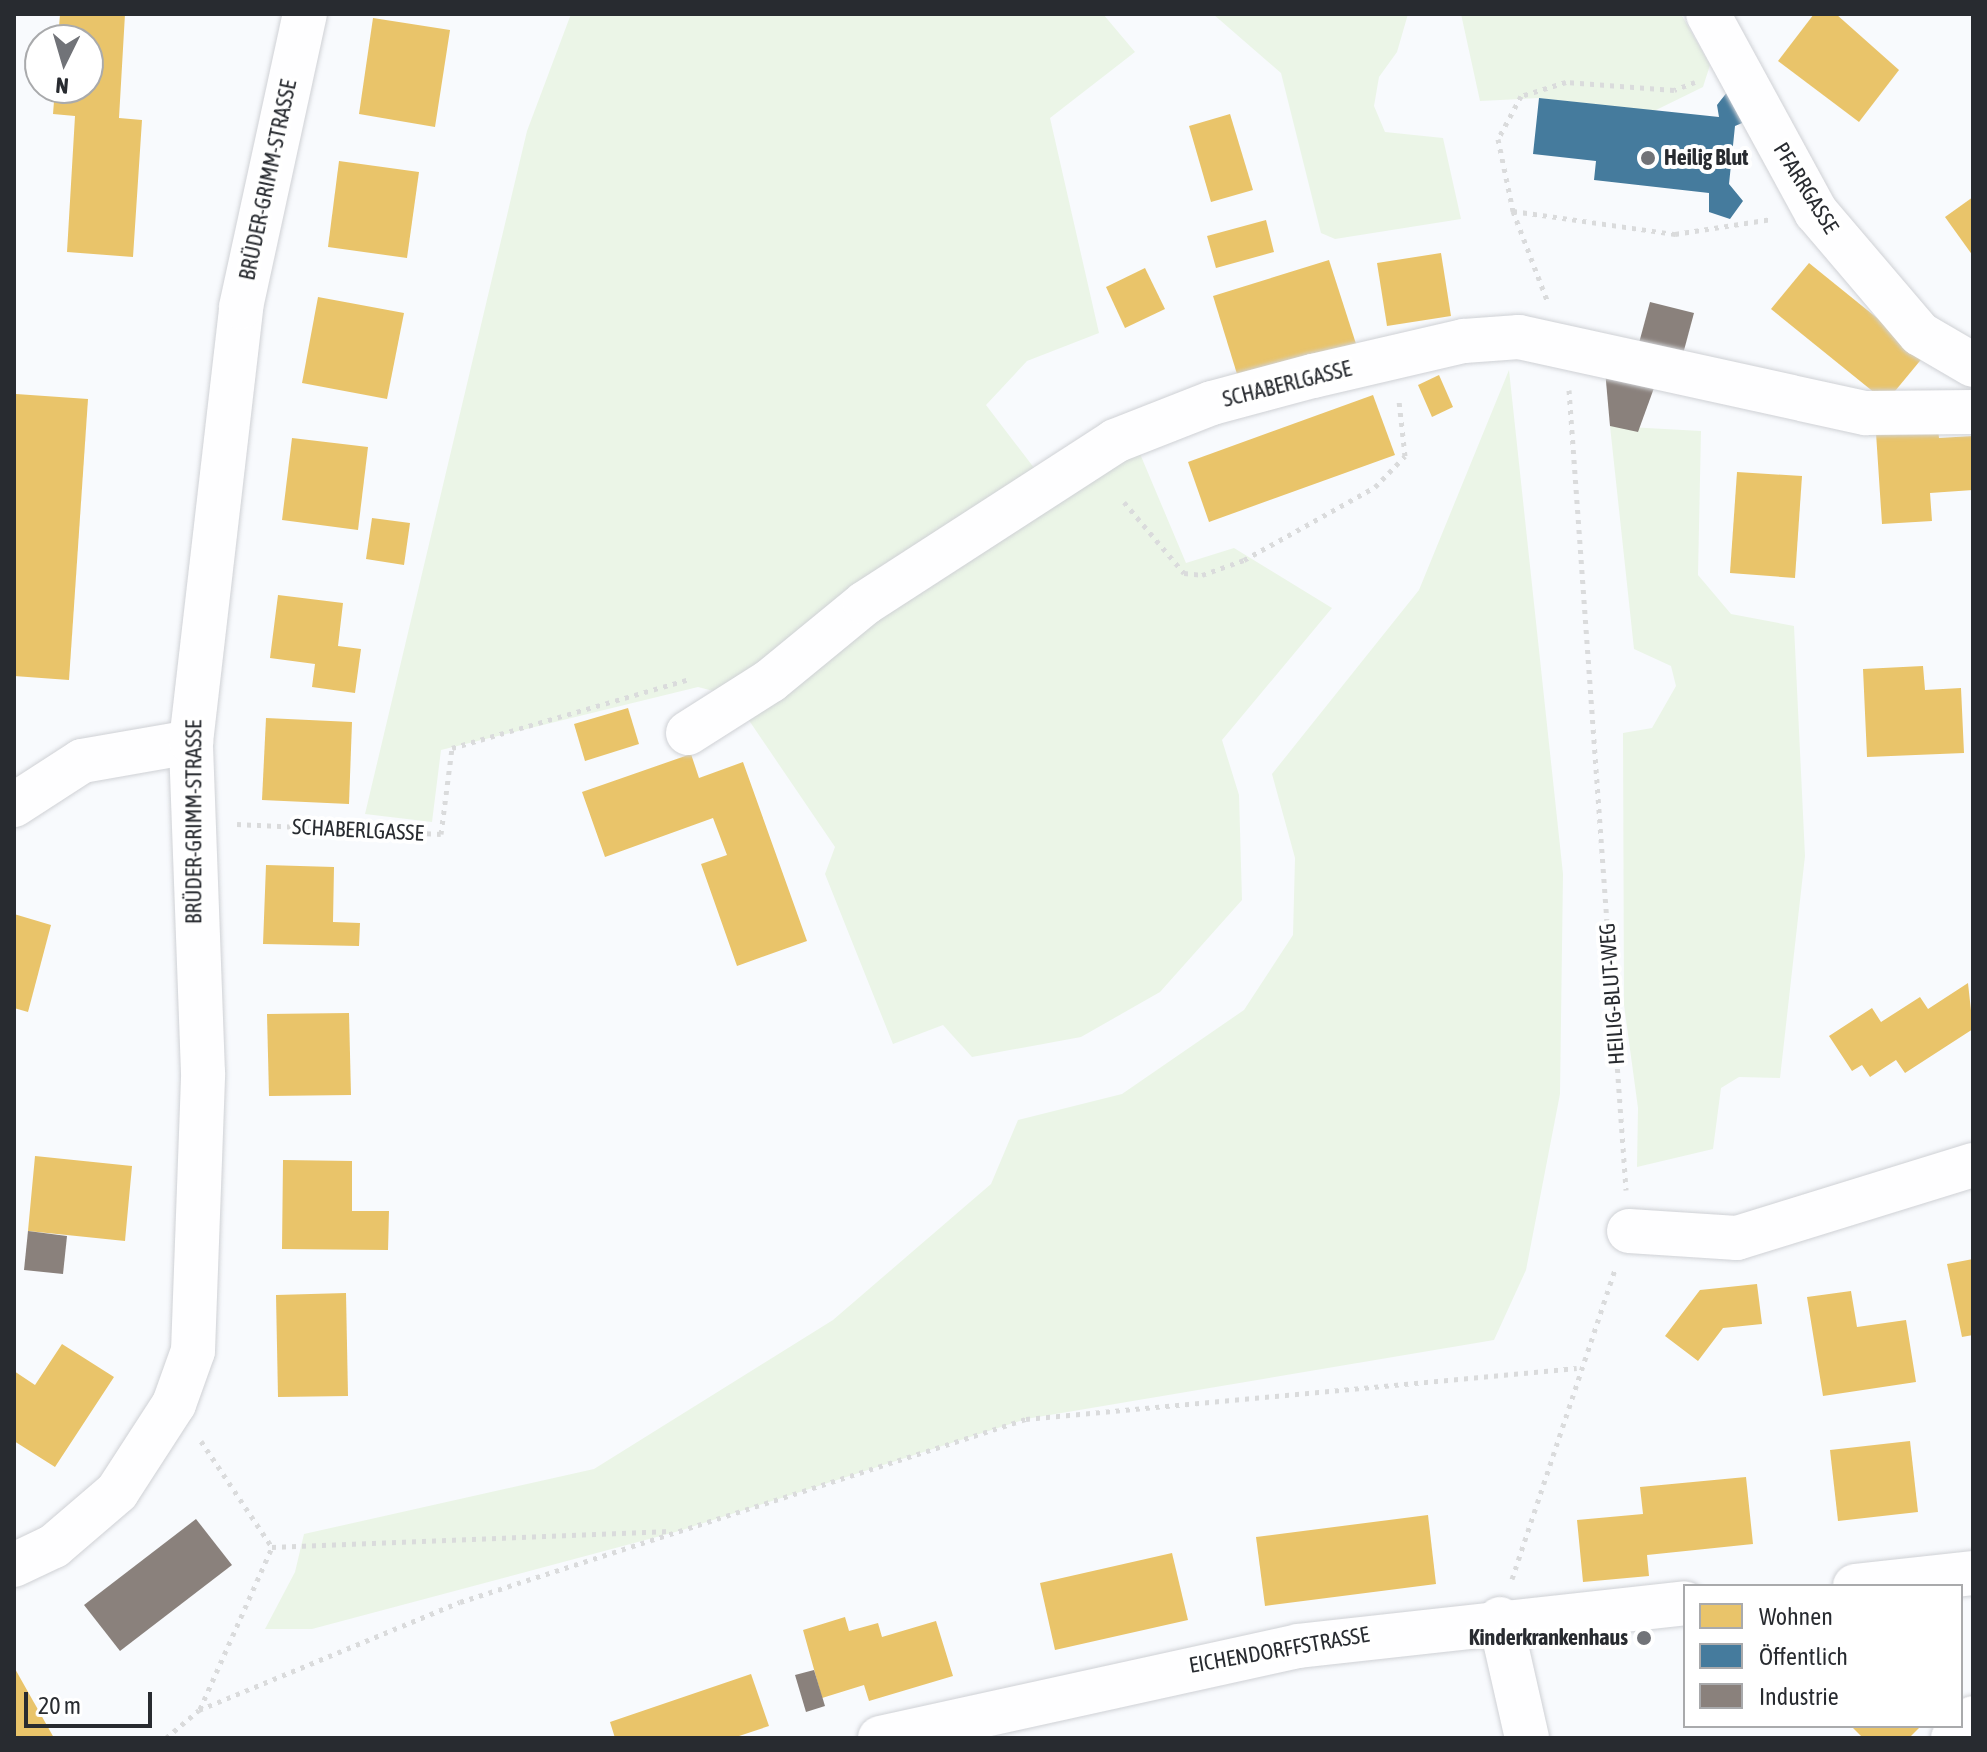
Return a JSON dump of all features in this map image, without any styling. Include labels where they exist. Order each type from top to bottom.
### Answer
[{"type":"street","name":"BRÜDER-GRIMM-STRASSE","points":[[14,1565],[54,1546],[117,1492],[174,1404],[193,1351],[201,1257],[203,1073],[191,742],[241,307],[305,14]]},
{"type":"street","name":"PFARRGASSE","points":[[1712,22],[1816,212],[1920,334],[1973,365]]},
{"type":"street","name":"SCHABERLGASSE","points":[[688,733],[770,681],[865,603],[1115,441],[1212,403],[1380,360],[1492,339],[1565,348],[1866,413],[1973,412]]},
{"type":"street","points":[[14,805],[82,761],[191,742]]},
{"type":"street","points":[[1629,1231],[1737,1238],[1973,1165]]},
{"type":"street","points":[[1873,1584],[1973,1573]]},
{"type":"street","name":"EICHENDORFFSTRASSE","points":[[880,1738],[1178,1667],[1500,1619],[1683,1603]]},
{"type":"street","points":[[1500,1619],[1527,1738]]},
{"type":"street","points":[[1953,1738],[1973,1718]]},
{"type":"path","name":"HEILIG-BLUT-WEG","points":[[1500,1619],[1577,1368],[1629,1231],[1565,348],[1513,211],[1498,139],[1521,96],[1566,82],[1674,90],[1696,82],[1696,54],[1712,22]]},
{"type":"path","points":[[1513,211],[1675,234],[1816,212]]},
{"type":"path","points":[[1124,502],[1184,573],[1202,575],[1282,543],[1375,487],[1405,456],[1401,405],[1380,360]]},
{"type":"path","name":"SCHABERLGASSE","points":[[192,821],[441,834],[452,748],[679,680]]},
{"type":"path","points":[[166,1738],[199,1710],[460,1602],[1026,1419],[1577,1368]]},
{"type":"path","points":[[174,1404],[272,1547]]},
{"type":"path","points":[[272,1547],[679,1531]]},
{"type":"path","points":[[199,1710],[272,1547]]},
{"type":"green space","points":[[571,14],[1103,14],[1135,52],[1050,118],[1099,333],[1027,361],[986,405],[1041,477],[729,695],[698,687],[441,750],[432,822],[365,814],[527,131]]},
{"type":"green space","points":[[1213,14],[1408,14],[1397,52],[1379,77],[1374,106],[1385,132],[1443,138],[1461,219],[1335,239],[1321,233],[1281,73]]},
{"type":"green space","name":"Heilig Blut","points":[[1461,14],[1681,14],[1710,65],[1703,87],[1654,111],[1539,98],[1480,101]]},
{"type":"green space","points":[[1509,370],[1563,874],[1560,1094],[1526,1270],[1494,1340],[1026,1419],[679,1531],[312,1629],[265,1629],[295,1572],[304,1534],[594,1469],[833,1320],[991,1184],[1018,1120],[1122,1094],[1244,1010],[1293,935],[1295,858],[1272,774],[1419,590]]},
{"type":"green space","points":[[1610,426],[1701,431],[1698,575],[1731,614],[1794,626],[1805,856],[1780,1078],[1739,1077],[1721,1088],[1713,1149],[1637,1167],[1638,1108],[1624,1005],[1623,733],[1652,728],[1676,686],[1671,666],[1634,649]]},
{"type":"green space","points":[[1138,449],[1186,563],[1234,548],[1332,608],[1222,740],[1239,795],[1242,900],[1160,992],[1081,1037],[972,1057],[943,1025],[893,1044],[825,874],[835,847],[746,716],[910,596]]},
{"type":"building: Wohnen","points":[[60,14],[125,14],[119,118],[142,120],[133,257],[67,252],[75,116],[53,114],[54,104],[104,104],[104,24],[59,24]]},
{"type":"building: Wohnen","points":[[1814,14],[1836,14],[1899,70],[1859,122],[1778,61]]},
{"type":"building: Wohnen","points":[[373,18],[450,30],[435,127],[359,114]]},
{"type":"building: Wohnen","points":[[1230,114],[1253,190],[1211,202],[1189,126]]},
{"type":"building: Wohnen","points":[[339,161],[419,172],[407,258],[328,247]]},
{"type":"building: Wohnen","points":[[1973,197],[1973,256],[1945,217]]},
{"type":"building: Wohnen","points":[[1266,220],[1274,252],[1216,268],[1207,236]]},
{"type":"building: Wohnen","points":[[1441,253],[1451,316],[1387,326],[1377,263]]},
{"type":"building: Wohnen","points":[[1329,260],[1358,350],[1241,387],[1213,296]]},
{"type":"building: Wohnen","points":[[1809,263],[1924,356],[1886,402],[1771,309]]},
{"type":"building: Wohnen","points":[[1145,268],[1165,309],[1125,328],[1106,287]]},
{"type":"building: Wohnen","points":[[318,297],[404,313],[387,399],[302,383]]},
{"type":"building: Wohnen","points":[[1439,375],[1453,407],[1432,417],[1418,385]]},
{"type":"building: Wohnen","points":[[16,394],[88,399],[69,680],[14,676]]},
{"type":"building: Wohnen","points":[[1373,395],[1395,455],[1209,522],[1188,462]]},
{"type":"building: Wohnen","points":[[1938,429],[1939,438],[1973,436],[1973,490],[1930,493],[1932,521],[1882,524],[1876,433]]},
{"type":"building: Wohnen","points":[[292,438],[368,447],[358,530],[282,520]]},
{"type":"building: Wohnen","points":[[1737,472],[1802,476],[1795,578],[1730,573]]},
{"type":"building: Wohnen","points":[[372,518],[410,523],[404,565],[366,559]]},
{"type":"building: Wohnen","points":[[278,595],[343,603],[338,646],[361,649],[355,693],[312,687],[315,664],[270,658]]},
{"type":"building: Wohnen","points":[[1923,666],[1925,690],[1961,688],[1964,753],[1867,757],[1863,669]]},
{"type":"building: Wohnen","points":[[628,708],[639,744],[585,761],[574,724]]},
{"type":"building: Wohnen","points":[[266,718],[352,722],[349,804],[262,800]]},
{"type":"building: Wohnen","points":[[691,754],[699,778],[743,762],[807,941],[737,966],[701,864],[727,855],[713,818],[605,857],[582,792]]},
{"type":"building: Wohnen","points":[[266,865],[334,867],[333,922],[360,923],[359,946],[263,944]]},
{"type":"building: Wohnen","points":[[14,914],[51,925],[28,1012],[14,1008]]},
{"type":"building: Wohnen","points":[[1968,983],[1973,1029],[1905,1073],[1896,1060],[1870,1077],[1862,1065],[1852,1071],[1829,1036],[1872,1008],[1881,1022],[1920,997],[1928,1009]]},
{"type":"building: Wohnen","points":[[349,1013],[351,1095],[269,1096],[267,1014]]},
{"type":"building: Wohnen","points":[[35,1156],[132,1166],[125,1241],[28,1231]]},
{"type":"building: Wohnen","points":[[283,1160],[352,1161],[352,1211],[389,1211],[388,1250],[282,1249]]},
{"type":"building: Wohnen","points":[[1973,1259],[1973,1335],[1962,1337],[1947,1264]]},
{"type":"building: Wohnen","points":[[1757,1284],[1762,1324],[1723,1328],[1698,1361],[1665,1336],[1700,1290]]},
{"type":"building: Wohnen","points":[[1851,1291],[1857,1327],[1906,1320],[1916,1382],[1823,1396],[1807,1297]]},
{"type":"building: Wohnen","points":[[346,1293],[348,1396],[278,1397],[276,1295]]},
{"type":"building: Wohnen","points":[[62,1344],[114,1377],[55,1467],[14,1441],[14,1371],[35,1385]]},
{"type":"building: Wohnen","points":[[1910,1441],[1918,1512],[1838,1521],[1830,1450]]},
{"type":"building: Wohnen","points":[[1746,1477],[1753,1544],[1647,1555],[1649,1576],[1583,1582],[1577,1520],[1643,1514],[1640,1487]]},
{"type":"building: Wohnen","points":[[1428,1515],[1436,1584],[1265,1606],[1256,1537]]},
{"type":"building: Wohnen","points":[[1172,1553],[1188,1620],[1055,1650],[1040,1583]]},
{"type":"building: Wohnen","points":[[845,1617],[849,1631],[878,1623],[882,1637],[936,1621],[953,1676],[869,1701],[864,1685],[822,1698],[803,1630]]},
{"type":"building: Wohnen","points":[[14,1667],[54,1738],[14,1738]]},
{"type":"building: Wohnen","points":[[751,1674],[769,1726],[733,1738],[615,1738],[610,1722]]},
{"type":"building: Wohnen","points":[[1853,1728],[1919,1728],[1909,1738],[1863,1738]]},
{"type":"building: Öffentlich","name":"Heilig Blut","points":[[1728,91],[1747,121],[1735,126],[1729,184],[1743,201],[1730,219],[1709,212],[1709,193],[1594,180],[1596,161],[1533,154],[1539,98],[1719,117],[1717,105]]},
{"type":"building: Industrie","points":[[1650,302],[1694,313],[1683,354],[1639,343]]},
{"type":"building: Industrie","points":[[1605,370],[1654,388],[1638,432],[1610,426]]},
{"type":"building: Industrie","points":[[28,1231],[67,1236],[63,1274],[24,1270]]},
{"type":"building: Industrie","points":[[196,1519],[232,1565],[120,1651],[84,1605]]},
{"type":"building: Industrie","points":[[814,1670],[825,1706],[806,1712],[795,1675]]},
{"type":"place","name":"Heilig Blut","points":[[1648,158]]},
{"type":"place","name":"Kinderkrankenhaus","points":[[1644,1638]]}]
